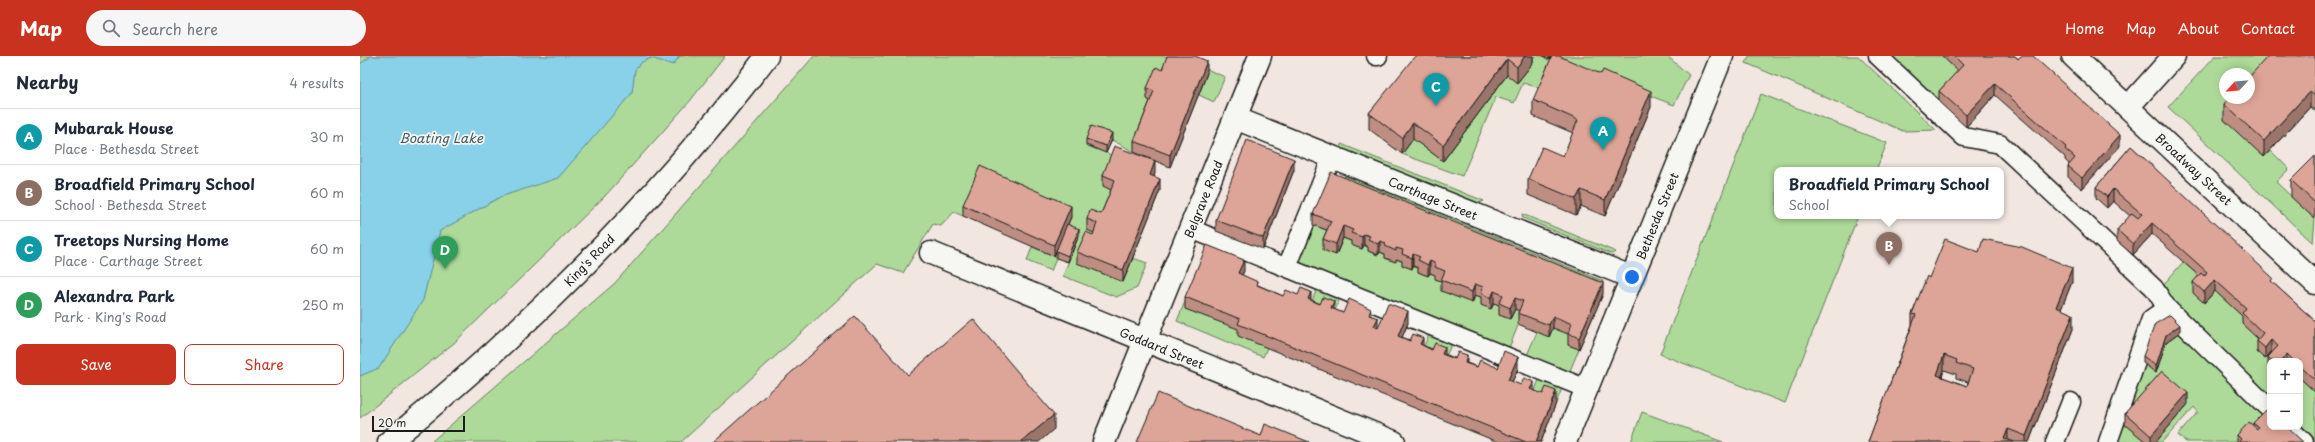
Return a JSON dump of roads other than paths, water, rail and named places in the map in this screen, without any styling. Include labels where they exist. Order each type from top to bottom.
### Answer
[{"type":"street","name":"King's Road","points":[[389,442],[492,354],[567,284],[709,129],[767,56]]},
{"type":"street","name":"Belgrave Road","points":[[1104,442],[1192,229],[1260,56]]},
{"type":"street","name":"Broadway Street","points":[[2073,56],[2315,283]]},
{"type":"street","points":[[2128,107],[2174,56]]},
{"type":"street","name":"Bethesda Street","points":[[1565,442],[1719,57]]},
{"type":"street","name":"Carthage Street","points":[[1235,118],[1631,277]]},
{"type":"street","name":"Goddard Street","points":[[931,253],[1394,442]]},
{"type":"lane","points":[[1878,56],[1964,137],[2000,144],[2154,288],[2167,308],[2267,406]]},
{"type":"lane","points":[[1287,267],[1332,157]]},
{"type":"lane","points":[[1192,229],[1587,388]]},
{"type":"lane","points":[[2108,442],[2152,319],[2167,308]]},
{"type":"lane","points":[[2055,442],[2071,402]]},
{"type":"lane","points":[[2291,430],[2304,442]]},
{"type":"water","name":"Boating Lake","points":[[371,56],[680,56],[673,65],[651,58],[642,62],[635,70],[632,93],[558,178],[500,197],[440,231],[423,300],[379,368],[360,376],[360,64]]},
{"type":"place","name":"Treetops Nursing Home","points":[[1436,106]]},
{"type":"place","name":"Mubarak House","points":[[1603,150]]},
{"type":"place","name":"Broadfield Primary School","points":[[1889,265]]},
{"type":"place","name":"Alexandra Park","points":[[445,269]]}]
